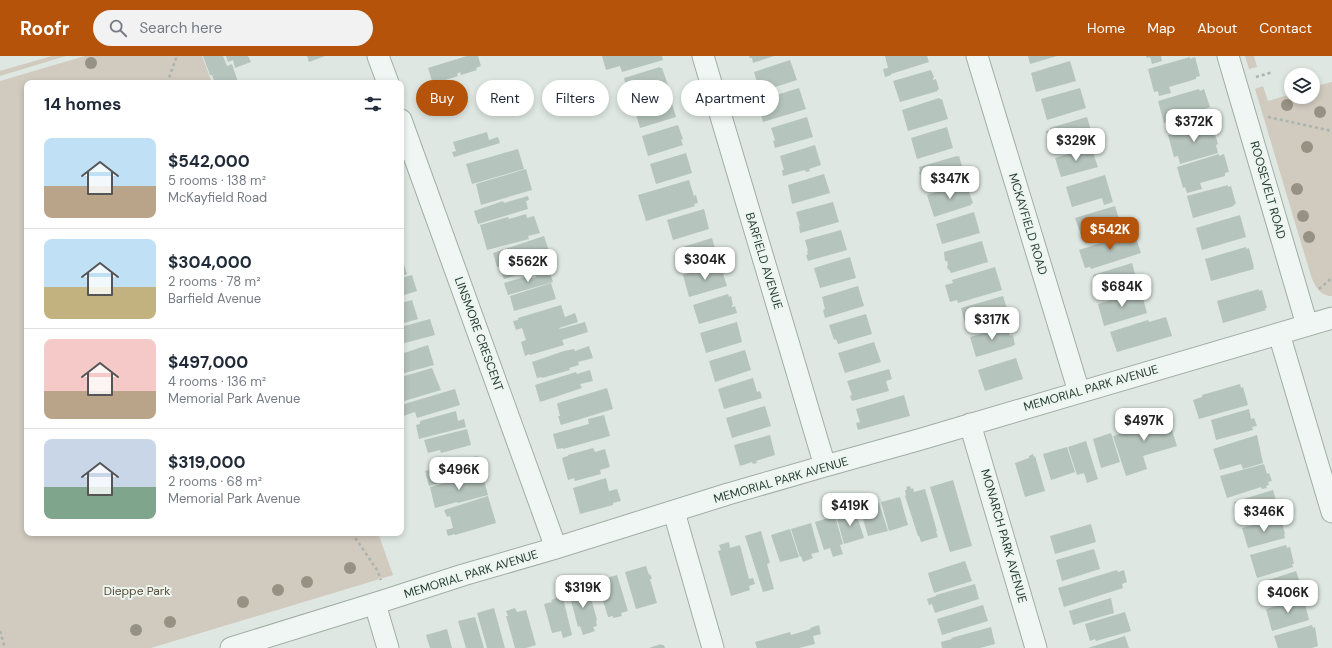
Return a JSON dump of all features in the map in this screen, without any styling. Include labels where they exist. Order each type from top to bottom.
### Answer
[{"type":"street","points":[[378,56],[387,80]]},
{"type":"street","name":"BARFIELD AVENUE","points":[[703,56],[825,466]]},
{"type":"street","name":"MCKAYFIELD ROAD","points":[[977,56],[1079,392]]},
{"type":"street","name":"ROOSEVELT ROAD","points":[[1228,56],[1307,325]]},
{"type":"street","name":"LINSMORE CRESCENT","points":[[404,128],[556,548]]},
{"type":"street","name":"MEMORIAL PARK AVENUE","points":[[231,648],[375,604],[463,575],[825,466],[1332,318]]},
{"type":"street","points":[[1279,334],[1332,512]]},
{"type":"street","name":"MONARCH PARK AVENUE","points":[[970,424],[1036,648]]},
{"type":"street","points":[[674,512],[713,648]]},
{"type":"street","points":[[375,604],[388,648]]},
{"type":"path","points":[[168,80],[177,56]]},
{"type":"path","points":[[1249,78],[1273,72]]},
{"type":"path","points":[[1267,117],[1332,131]]},
{"type":"path","points":[[1315,292],[1332,278]]},
{"type":"path","points":[[354,536],[377,570],[381,582]]},
{"type":"path","points":[[0,631],[5,648]]},
{"type":"green space","points":[[52,56],[66,56],[0,76],[0,71]]},
{"type":"green space","name":"Dieppe Park","points":[[85,56],[202,56],[211,80],[24,80],[24,536],[379,536],[393,575],[151,648],[0,648],[0,81]]},
{"type":"green space","points":[[1245,56],[1254,56],[1257,67],[1249,69]]},
{"type":"green space","points":[[1332,82],[1332,296],[1328,296],[1321,292],[1316,287],[1311,276],[1255,89],[1263,86],[1268,101],[1284,96],[1284,104],[1320,104],[1320,85]]},
{"type":"building","points":[[203,56],[223,56],[227,66],[232,64],[237,80],[214,80],[212,75],[210,75]]},
{"type":"building","points":[[226,56],[248,56],[251,62],[235,68],[233,60],[228,62]]},
{"type":"building","points":[[307,56],[325,56],[309,62]]},
{"type":"building","points":[[467,56],[478,56],[481,66],[476,68],[477,70],[461,75],[460,72],[457,74],[458,76],[446,80],[432,80],[428,68]]},
{"type":"building","points":[[602,56],[662,56],[663,60],[622,72],[620,66],[606,70]]},
{"type":"building","points":[[749,56],[774,56],[753,63],[752,58]]},
{"type":"building","points":[[885,56],[927,56],[929,62],[885,77],[883,69],[888,68]]},
{"type":"building","points":[[1028,56],[1057,56],[1030,64]]},
{"type":"building","points":[[1146,56],[1161,56],[1162,61],[1152,64],[1150,57],[1147,58]]},
{"type":"building","points":[[1190,57],[1190,59],[1195,57],[1200,76],[1196,77],[1196,79],[1169,87],[1171,93],[1159,96],[1158,91],[1154,92],[1148,69]]},
{"type":"building","points":[[790,60],[797,80],[779,86],[779,80],[756,80],[754,72]]},
{"type":"building","points":[[1070,61],[1076,81],[1036,92],[1031,73]]},
{"type":"building","points":[[660,67],[662,68],[666,80],[625,80],[624,78]]},
{"type":"building","points":[[931,70],[934,77],[933,80],[936,79],[939,89],[937,90],[938,91],[900,102],[893,81]]},
{"type":"building","points":[[799,88],[806,109],[763,122],[761,116],[779,116],[779,94]]},
{"type":"building","points":[[1080,88],[1086,108],[1047,120],[1041,99]]},
{"type":"building","points":[[1199,89],[1200,91],[1204,89],[1210,107],[1205,109],[1206,111],[1164,123],[1158,101]]},
{"type":"building","points":[[939,98],[942,99],[948,119],[908,131],[902,110]]},
{"type":"building","points":[[673,107],[676,117],[640,128],[637,116],[673,116]]},
{"type":"building","points":[[807,117],[813,137],[775,148],[773,141],[775,140],[771,128]]},
{"type":"building","points":[[1087,117],[1093,137],[1056,148],[1051,148],[1046,131],[1050,130],[1050,128]]},
{"type":"building","points":[[1211,122],[1218,144],[1216,145],[1218,153],[1180,164],[1178,156],[1174,157],[1168,135]]},
{"type":"building","points":[[678,125],[683,139],[681,140],[683,145],[648,156],[642,136]]},
{"type":"building","points":[[947,127],[953,148],[917,159],[911,138]]},
{"type":"building","points":[[487,132],[489,140],[498,137],[500,143],[454,157],[452,152],[456,151],[453,142]]},
{"type":"building","points":[[815,145],[821,165],[809,169],[810,171],[806,172],[805,170],[783,176],[782,170],[784,170],[780,156]]},
{"type":"building","points":[[1091,147],[1098,167],[1061,177],[1055,158]]},
{"type":"building","points":[[518,149],[524,169],[472,184],[466,164]]},
{"type":"building","points":[[686,153],[692,173],[656,184],[650,164]]},
{"type":"building","points":[[1219,154],[1219,156],[1224,154],[1229,172],[1225,173],[1225,176],[1200,183],[1202,189],[1187,193],[1185,187],[1183,188],[1177,167]]},
{"type":"building","points":[[959,156],[965,176],[925,187],[923,185],[922,181],[924,181],[922,175],[920,175],[919,167]]},
{"type":"building","points":[[526,169],[532,190],[481,205],[476,184]]},
{"type":"building","points":[[824,174],[830,193],[792,204],[788,185]]},
{"type":"building","points":[[1105,175],[1113,202],[1104,205],[1102,198],[1072,207],[1066,187]]},
{"type":"building","points":[[689,180],[698,203],[694,204],[695,206],[646,221],[638,195]]},
{"type":"building","points":[[965,184],[973,203],[971,205],[934,217],[927,195]]},
{"type":"building","points":[[1228,185],[1228,187],[1231,186],[1236,204],[1233,205],[1234,206],[1193,218],[1187,196]]},
{"type":"building","points":[[528,196],[529,200],[526,201],[528,209],[478,224],[474,211],[503,201],[504,203]]},
{"type":"building","points":[[833,202],[839,222],[800,233],[800,226],[796,212]]},
{"type":"building","points":[[1115,206],[1121,226],[1082,238],[1075,218]]},
{"type":"building","points":[[704,209],[709,229],[673,240],[667,220]]},
{"type":"building","points":[[974,212],[980,233],[942,244],[936,224]]},
{"type":"building","points":[[526,214],[527,218],[534,216],[540,233],[528,236],[529,239],[487,250],[480,225],[508,217],[509,219]]},
{"type":"building","points":[[1240,215],[1246,237],[1202,250],[1196,228]]},
{"type":"building","points":[[841,230],[847,250],[808,261],[806,255],[808,254],[808,251],[805,240]]},
{"type":"building","points":[[1134,232],[1141,253],[1091,269],[1090,267],[1085,268],[1079,250]]},
{"type":"building","points":[[544,236],[549,251],[551,250],[556,263],[504,279],[499,267],[497,267],[493,253]]},
{"type":"building","points":[[712,238],[716,258],[682,268],[676,249]]},
{"type":"building","points":[[982,241],[988,262],[951,273],[949,269],[948,270],[944,252]]},
{"type":"building","points":[[1246,247],[1246,249],[1249,248],[1254,269],[1211,281],[1205,259]]},
{"type":"building","points":[[850,257],[856,278],[820,288],[814,268]]},
{"type":"building","points":[[1132,263],[1138,284],[1099,296],[1093,275]]},
{"type":"building","points":[[404,264],[407,274],[404,275]]},
{"type":"building","points":[[720,264],[727,286],[689,297],[683,275]]},
{"type":"building","points":[[995,267],[1002,290],[958,303],[957,300],[950,302],[945,285],[953,283],[952,280]]},
{"type":"building","points":[[549,270],[553,282],[508,295],[504,283],[528,276],[529,279],[536,277],[535,273]]},
{"type":"building","points":[[412,275],[417,291],[404,295],[404,277]]},
{"type":"building","points":[[551,283],[556,299],[514,311],[510,296]]},
{"type":"building","points":[[858,286],[864,306],[825,318],[823,310],[825,309],[822,297]]},
{"type":"building","points":[[1259,289],[1259,291],[1262,290],[1267,308],[1265,308],[1266,310],[1223,323],[1217,301]]},
{"type":"building","points":[[1141,291],[1147,313],[1104,326],[1098,304]]},
{"type":"building","points":[[728,294],[729,297],[731,296],[732,307],[735,306],[737,313],[699,324],[693,305]]},
{"type":"building","points":[[1003,296],[1010,318],[967,330],[961,308]]},
{"type":"building","points":[[412,300],[418,319],[404,323],[404,302]]},
{"type":"building","points":[[561,305],[565,317],[575,313],[578,322],[559,328],[560,329],[585,322],[588,332],[562,340],[564,345],[525,356],[521,342],[526,340],[522,328],[516,330],[513,321],[518,320],[518,318]]},
{"type":"building","points":[[866,314],[872,334],[838,344],[836,339],[834,340],[829,325]]},
{"type":"building","points":[[1166,317],[1172,336],[1117,352],[1110,332],[1148,320],[1149,322]]},
{"type":"building","points":[[430,319],[435,335],[404,343],[404,326]]},
{"type":"building","points":[[737,322],[742,342],[706,353],[700,333]]},
{"type":"building","points":[[1007,326],[1010,336],[1013,335],[1015,345],[976,357],[970,337]]},
{"type":"building","points":[[874,342],[881,362],[845,373],[838,353]]},
{"type":"building","points":[[428,345],[434,365],[404,373],[404,353]]},
{"type":"building","points":[[589,346],[593,358],[578,362],[579,365],[569,368],[570,370],[537,378],[532,362],[564,351],[574,349],[575,351]]},
{"type":"building","points":[[745,350],[751,370],[715,382],[709,361]]},
{"type":"building","points":[[1016,358],[1023,379],[985,391],[978,370]]},
{"type":"building","points":[[432,368],[441,390],[404,401],[404,376]]},
{"type":"building","points":[[889,369],[892,379],[886,381],[889,391],[852,401],[850,396],[852,395],[847,381]]},
{"type":"building","points":[[590,370],[593,381],[580,384],[582,388],[540,402],[535,385],[576,372],[577,374]]},
{"type":"building","points":[[753,378],[757,392],[760,391],[762,398],[724,409],[718,389]]},
{"type":"building","points":[[1240,384],[1241,388],[1243,387],[1248,405],[1199,419],[1193,400],[1202,397],[1202,395]]},
{"type":"building","points":[[607,388],[613,409],[561,425],[558,416],[560,416],[558,403]]},
{"type":"building","points":[[455,389],[460,405],[417,418],[415,412],[404,416],[404,404]]},
{"type":"building","points":[[904,395],[910,416],[858,430],[856,423],[860,422],[856,409]]},
{"type":"building","points":[[765,406],[771,426],[732,438],[726,418]]},
{"type":"building","points":[[1165,409],[1177,446],[1143,456],[1147,469],[1126,476],[1113,436],[1135,429],[1134,425],[1143,422],[1142,419],[1160,415],[1159,411]]},
{"type":"building","points":[[1249,409],[1251,419],[1254,418],[1257,426],[1252,427],[1253,430],[1216,440],[1211,420]]},
{"type":"building","points":[[456,411],[458,421],[464,419],[466,427],[419,439],[416,425],[420,424],[420,421]]},
{"type":"building","points":[[604,415],[610,436],[563,449],[557,449],[553,434],[589,424],[588,419]]},
{"type":"building","points":[[467,429],[471,445],[441,453],[440,450],[428,453],[424,440]]},
{"type":"building","points":[[1111,433],[1120,462],[1101,468],[1093,439]]},
{"type":"building","points":[[770,435],[775,455],[756,461],[757,463],[753,464],[752,462],[740,466],[734,445]]},
{"type":"building","points":[[1257,435],[1263,463],[1243,469],[1241,464],[1220,470],[1213,449]]},
{"type":"building","points":[[1086,441],[1098,479],[1087,483],[1084,473],[1077,475],[1068,447]]},
{"type":"building","points":[[1067,447],[1075,472],[1051,480],[1043,454]]},
{"type":"building","points":[[593,448],[595,452],[605,449],[610,467],[600,470],[601,474],[575,481],[574,478],[568,480],[562,458]]},
{"type":"building","points":[[1033,454],[1034,457],[1035,456],[1045,491],[1025,497],[1015,463],[1029,458],[1029,456]]},
{"type":"building","points":[[477,456],[481,470],[429,486],[425,471]]},
{"type":"building","points":[[1264,464],[1267,474],[1269,473],[1272,481],[1268,482],[1269,485],[1266,486],[1267,488],[1262,489],[1261,487],[1227,498],[1220,476]]},
{"type":"building","points":[[482,473],[488,495],[435,508],[430,487]]},
{"type":"building","points":[[606,478],[609,491],[617,489],[621,501],[613,503],[613,505],[580,514],[573,488]]},
{"type":"building","points":[[953,480],[972,546],[950,552],[930,487]]},
{"type":"building","points":[[910,486],[911,489],[913,488],[914,492],[925,489],[938,537],[921,542],[905,496],[905,490],[907,490],[906,487]]},
{"type":"building","points":[[1273,490],[1278,512],[1240,523],[1234,502]]},
{"type":"building","points":[[488,496],[496,523],[448,536],[446,530],[453,528],[450,516],[447,517],[444,510]]},
{"type":"building","points":[[900,497],[908,525],[889,531],[881,502]]},
{"type":"building","points":[[876,498],[888,531],[868,536],[860,509],[862,508],[860,502]]},
{"type":"building","points":[[855,510],[864,538],[844,544],[836,515]]},
{"type":"building","points":[[835,516],[843,544],[840,545],[843,554],[833,557],[830,548],[824,550],[815,522]]},
{"type":"building","points":[[1281,518],[1285,538],[1248,548],[1242,528]]},
{"type":"building","points":[[811,523],[819,552],[811,554],[813,558],[803,562],[791,529]]},
{"type":"building","points":[[1091,524],[1096,542],[1055,554],[1050,536]]},
{"type":"building","points":[[790,529],[799,557],[780,562],[771,535]]},
{"type":"building","points":[[761,531],[770,563],[767,564],[774,589],[763,592],[745,536]]},
{"type":"building","points":[[729,542],[730,548],[740,545],[749,579],[753,578],[755,584],[749,586],[750,590],[731,596],[718,551],[721,550],[719,545]]},
{"type":"building","points":[[1286,545],[1287,548],[1290,547],[1294,564],[1292,564],[1293,567],[1257,578],[1250,555]]},
{"type":"building","points":[[1094,549],[1100,569],[1062,581],[1056,560]]},
{"type":"building","points":[[965,561],[972,581],[934,593],[928,573]]},
{"type":"building","points":[[646,566],[652,579],[650,579],[657,603],[636,609],[625,572]]},
{"type":"building","points":[[1117,570],[1118,572],[1124,570],[1127,582],[1122,584],[1123,588],[1064,607],[1058,588]]},
{"type":"building","points":[[1296,571],[1300,583],[1302,582],[1304,590],[1302,590],[1302,593],[1265,604],[1259,583]]},
{"type":"building","points":[[617,575],[628,611],[621,613],[622,616],[613,618],[613,616],[608,617],[597,581]]},
{"type":"building","points":[[587,584],[597,620],[597,626],[593,627],[595,631],[583,635],[580,626],[578,627],[568,589]]},
{"type":"building","points":[[975,584],[979,599],[935,613],[932,604],[929,605],[927,599]]},
{"type":"building","points":[[559,597],[559,599],[563,598],[572,635],[563,638],[561,631],[552,633],[544,604],[552,602],[551,600]]},
{"type":"building","points":[[1111,598],[1114,613],[1073,625],[1069,611]]},
{"type":"building","points":[[1302,598],[1303,601],[1304,600],[1309,620],[1272,631],[1266,609]]},
{"type":"building","points":[[983,605],[988,621],[942,635],[937,619]]},
{"type":"building","points":[[494,608],[505,648],[487,648],[477,613]]},
{"type":"building","points":[[515,608],[517,612],[526,610],[536,645],[526,648],[515,648],[506,611]]},
{"type":"building","points":[[1125,612],[1131,631],[1096,641],[1095,639],[1090,641],[1085,624]]},
{"type":"building","points":[[475,617],[484,648],[466,648],[458,621]]},
{"type":"building","points":[[819,625],[821,634],[813,636],[815,644],[799,648],[757,648],[755,642],[790,632],[791,635]]},
{"type":"building","points":[[1312,625],[1313,628],[1315,627],[1318,646],[1312,648],[1278,648],[1274,636]]},
{"type":"building","points":[[991,627],[995,644],[980,648],[942,648],[941,642]]},
{"type":"building","points":[[447,629],[452,648],[430,648],[426,635]]},
{"type":"building","points":[[1125,636],[1129,648],[1088,648]]},
{"type":"building","points":[[661,644],[664,645],[665,648],[649,648]]}]
